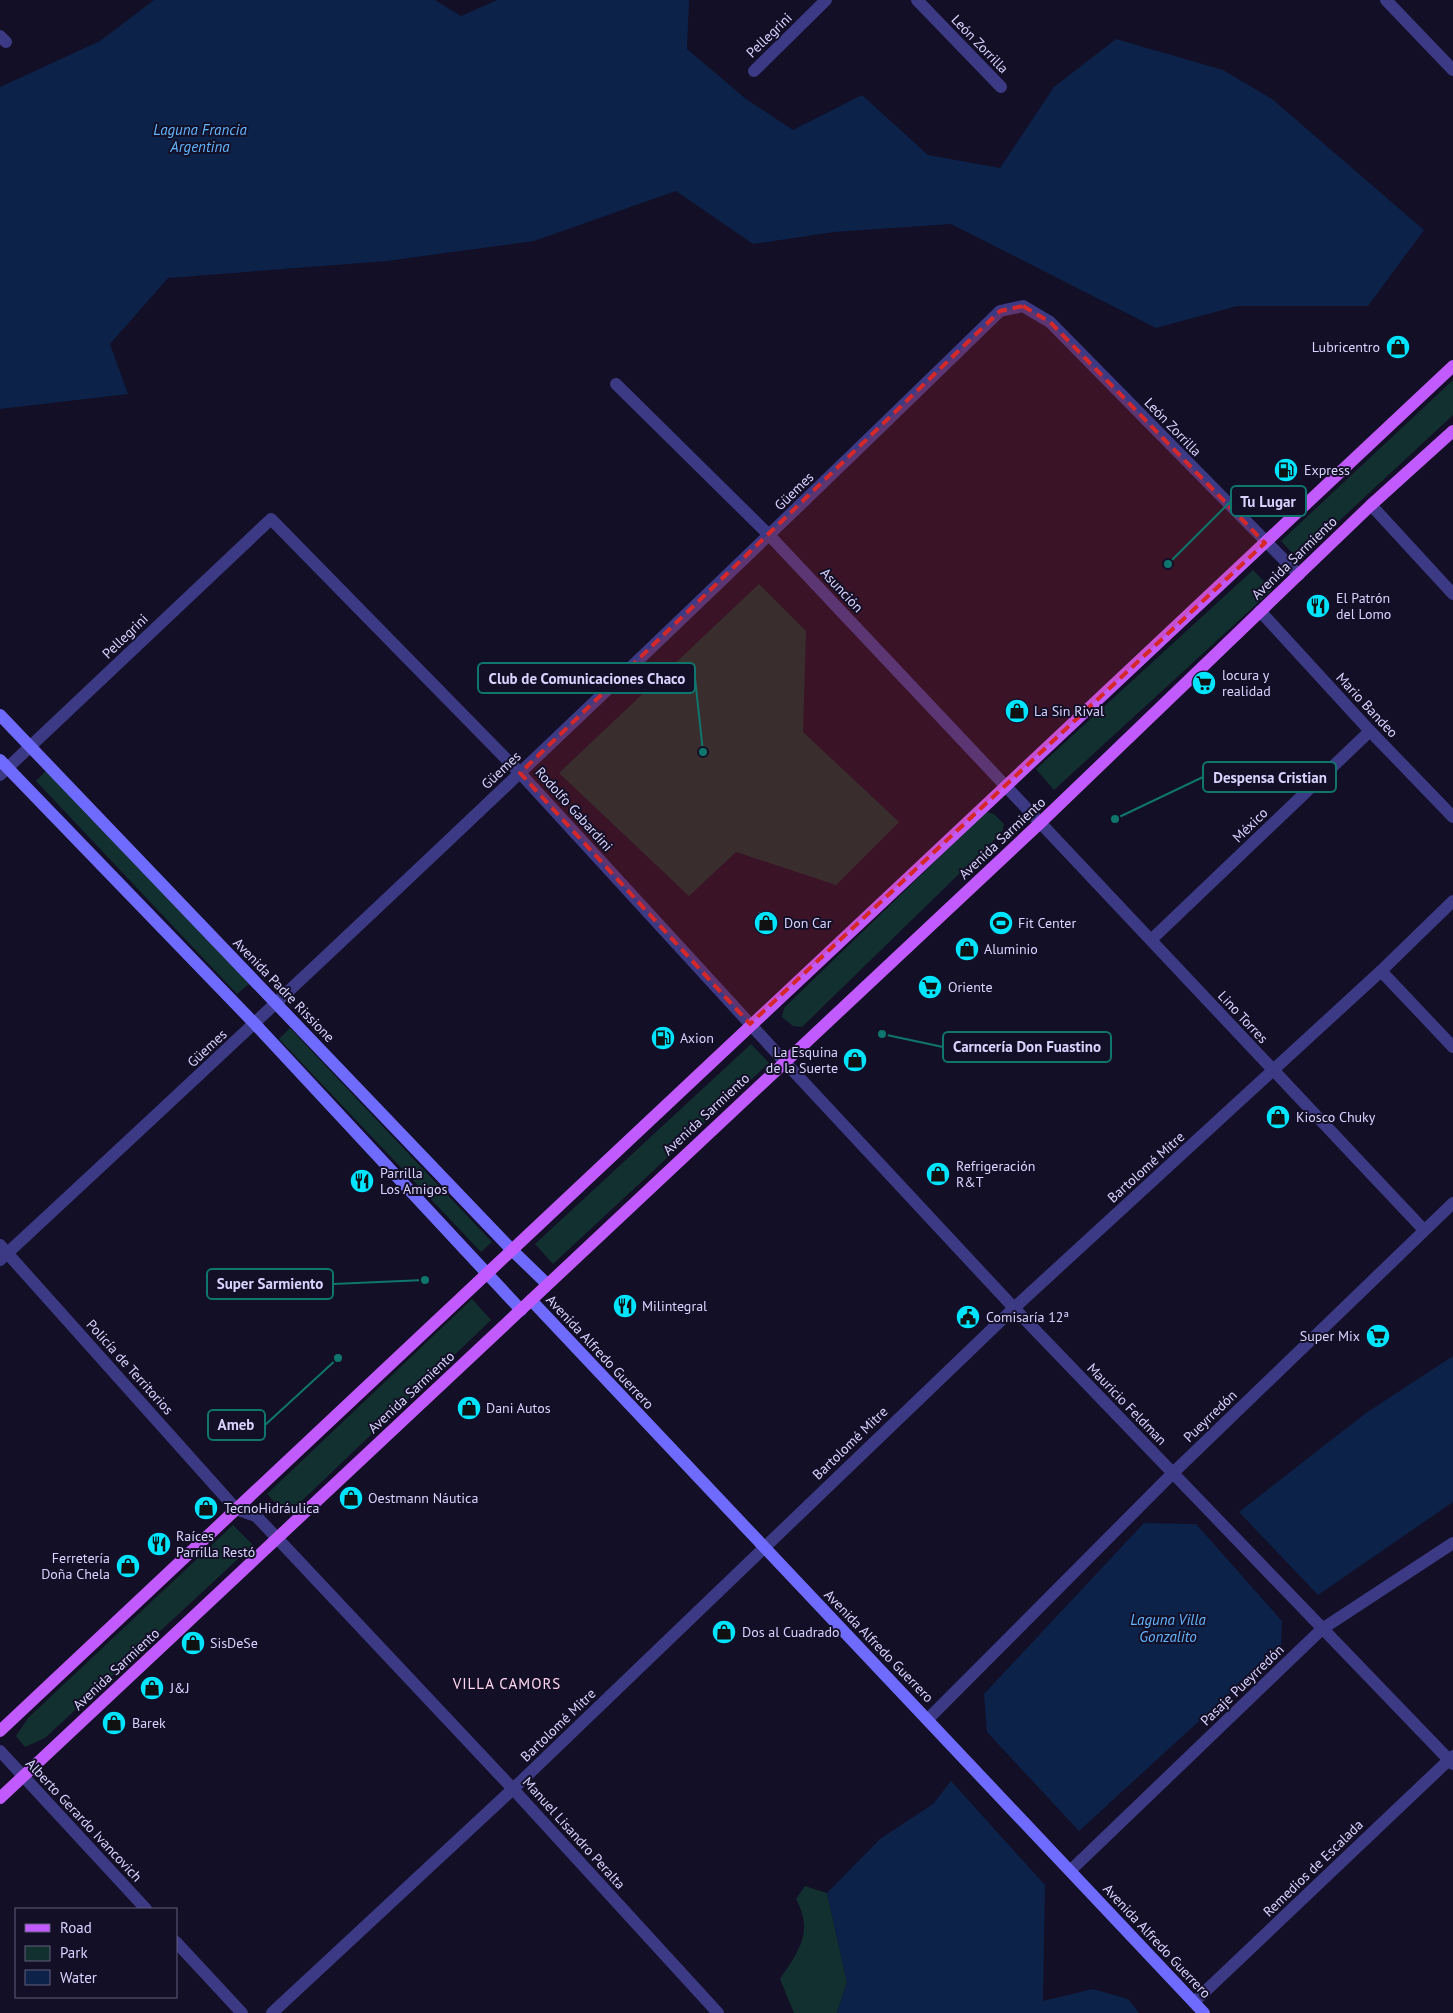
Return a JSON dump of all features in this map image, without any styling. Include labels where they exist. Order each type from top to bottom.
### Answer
[{"type":"main road","points":[[0,1731],[487,1274],[750,1024],[1008,786],[1453,366]]},
{"type":"main road","name":"Avenida Sarmiento","points":[[0,1798],[1039,824],[1371,505],[1453,431]]},
{"type":"main road","name":"Avenida Padre Rissione","points":[[0,715],[512,1250],[547,1284]]},
{"type":"main road","points":[[3,768],[255,1024],[521,1310]]},
{"type":"main road","name":"Avenida Alfredo Guerrero","points":[[531,1300],[1204,2013]]},
{"type":"street","name":"Pellegrini","points":[[754,71],[826,0]]},
{"type":"street","name":"León Zorrilla","points":[[917,0],[1001,87]]},
{"type":"street","points":[[1386,0],[1453,70]]},
{"type":"street","name":"León Zorrilla","points":[[1022,306],[1050,322],[1265,543],[1299,575]]},
{"type":"street","name":"Güemes","points":[[3,1253],[255,1024],[770,536],[1000,311],[1022,306]]},
{"type":"street","name":"Asunción","points":[[616,384],[770,536],[1008,786],[1039,824]]},
{"type":"street","points":[[1371,505],[1453,594]]},
{"type":"street","name":"Pellegrini","points":[[3,768],[31,747],[271,519]]},
{"type":"street","name":"Rodolfo Gabardini","points":[[271,519],[520,773],[784,1061]]},
{"type":"street","name":"Mario Bandeo","points":[[1260,611],[1370,731],[1453,817]]},
{"type":"street","name":"México","points":[[1151,940],[1370,731]]},
{"type":"street","name":"Lino Torres","points":[[1039,824],[1424,1230]]},
{"type":"street","name":"Bartolomé Mitre","points":[[272,2013],[514,1789],[763,1547],[1014,1308],[1381,971],[1453,901]]},
{"type":"street","points":[[1381,971],[1453,1047]]},
{"type":"street","name":"Mauricio Feldman","points":[[784,1061],[1014,1308],[1322,1629],[1452,1760]]},
{"type":"street","name":"Pueyrredón","points":[[928,1719],[1173,1473],[1453,1203]]},
{"type":"street","name":"Policía de Territorios","points":[[3,1253],[236,1508]]},
{"type":"street","name":"Manuel Lisandro Peralta","points":[[236,1508],[256,1516],[277,1538],[514,1789],[718,2013]]},
{"type":"street","name":"Pasaje Pueyrredón","points":[[1071,1870],[1322,1629],[1453,1543]]},
{"type":"street","name":"Alberto Gerardo Ivancovich","points":[[0,1750],[145,1908]]},
{"type":"street","name":"Remedios de Escalada","points":[[1194,2002],[1452,1760]]},
{"type":"street","points":[[178,1944],[242,2013]]},
{"type":"highlighted area","points":[[1023,306],[1050,322],[1265,543],[750,1024],[520,773],[1000,311]]},
{"type":"green space","points":[[1453,380],[1453,415],[1298,559],[1281,541]]},
{"type":"green space","points":[[1253,570],[1272,590],[1054,790],[1036,769]]},
{"type":"green space","points":[[759,584],[806,631],[803,732],[899,822],[836,885],[736,852],[689,896],[559,773]]},
{"type":"green space","points":[[47,770],[249,984],[237,994],[36,781]]},
{"type":"green space","points":[[986,812],[994,814],[1004,824],[1002,832],[802,1027],[793,1026],[782,1017],[784,1008]]},
{"type":"green space","points":[[290,1028],[492,1242],[481,1252],[279,1039]]},
{"type":"green space","points":[[751,1044],[769,1063],[553,1264],[535,1244]]},
{"type":"green space","points":[[472,1299],[491,1320],[287,1515],[267,1494]]},
{"type":"green space","points":[[233,1525],[253,1545],[45,1738],[25,1747],[16,1736],[28,1718]]},
{"type":"green space","points":[[805,1886],[827,1893],[847,1982],[837,2013],[794,2013],[780,1979],[802,1941],[804,1921],[796,1899]]},
{"type":"water","name":"Laguna Francia Argentina","points":[[154,0],[435,0],[461,16],[497,0],[689,0],[687,49],[746,99],[793,130],[862,95],[928,155],[1000,168],[1054,87],[1116,39],[1223,70],[1272,99],[1424,230],[1368,306],[1237,306],[1156,328],[951,224],[834,232],[753,244],[676,191],[534,241],[387,261],[168,278],[110,344],[128,394],[0,409],[0,87],[100,41]]},
{"type":"water","points":[[1453,1356],[1453,1502],[1318,1595],[1239,1512],[1366,1413]]},
{"type":"water","name":"Laguna Villa Gonzalito","points":[[1144,1523],[1196,1524],[1282,1621],[1281,1646],[1079,1831],[987,1732],[984,1694]]},
{"type":"water","points":[[951,1781],[1045,1885],[1043,2001],[1093,1989],[1128,1999],[1139,2013],[837,2013],[847,1982],[827,1893],[880,1839],[933,1804]]},
{"type":"place","name":"Lubricentro","points":[[1398,347]]},
{"type":"place","name":"Express","points":[[1286,470]]},
{"type":"place","name":"Tu Lugar","points":[[1168,564]]},
{"type":"place","name":"El Patrón del Lomo","points":[[1318,606]]},
{"type":"place","name":"locura y realidad","points":[[1204,683]]},
{"type":"place","name":"La Sin Rival","points":[[1017,711]]},
{"type":"place","name":"Club de Comunicaciones Chaco","points":[[703,752]]},
{"type":"place","name":"Despensa Cristian","points":[[1115,819]]},
{"type":"place","name":"Don Car","points":[[766,923]]},
{"type":"place","name":"Fit Center","points":[[1001,923]]},
{"type":"place","name":"Aluminio","points":[[967,949]]},
{"type":"place","name":"Oriente","points":[[930,987]]},
{"type":"place","name":"Carncería Don Fuastino","points":[[882,1034]]},
{"type":"place","name":"Axion","points":[[663,1038]]},
{"type":"place","name":"La Esquina de la Suerte","points":[[855,1060]]},
{"type":"place","name":"Kiosco Chuky","points":[[1278,1117]]},
{"type":"place","name":"Refrigeración R&T","points":[[938,1174]]},
{"type":"place","name":"Parrilla Los Amigos","points":[[362,1181]]},
{"type":"place","name":"Super Sarmiento","points":[[425,1280]]},
{"type":"place","name":"Milintegral","points":[[625,1306]]},
{"type":"place","name":"Comisaría 12ª","points":[[968,1317]]},
{"type":"place","name":"Super Mix","points":[[1378,1336]]},
{"type":"place","name":"Ameb","points":[[338,1358]]},
{"type":"place","name":"Dani Autos","points":[[469,1408]]},
{"type":"place","name":"Oestmann Náutica","points":[[351,1498]]},
{"type":"place","name":"TecnoHidráulica","points":[[206,1508]]},
{"type":"place","name":"Raíces Parrilla Restó","points":[[159,1544]]},
{"type":"place","name":"Ferretería Doña Chela","points":[[128,1566]]},
{"type":"place","name":"Dos al Cuadrado","points":[[724,1632]]},
{"type":"place","name":"SisDeSe","points":[[193,1643]]},
{"type":"place","name":"J&J","points":[[152,1688]]},
{"type":"place","name":"Barek","points":[[114,1723]]},
{"type":"district","name":"VILLA CAMORS","points":[[507,1683]]}]
